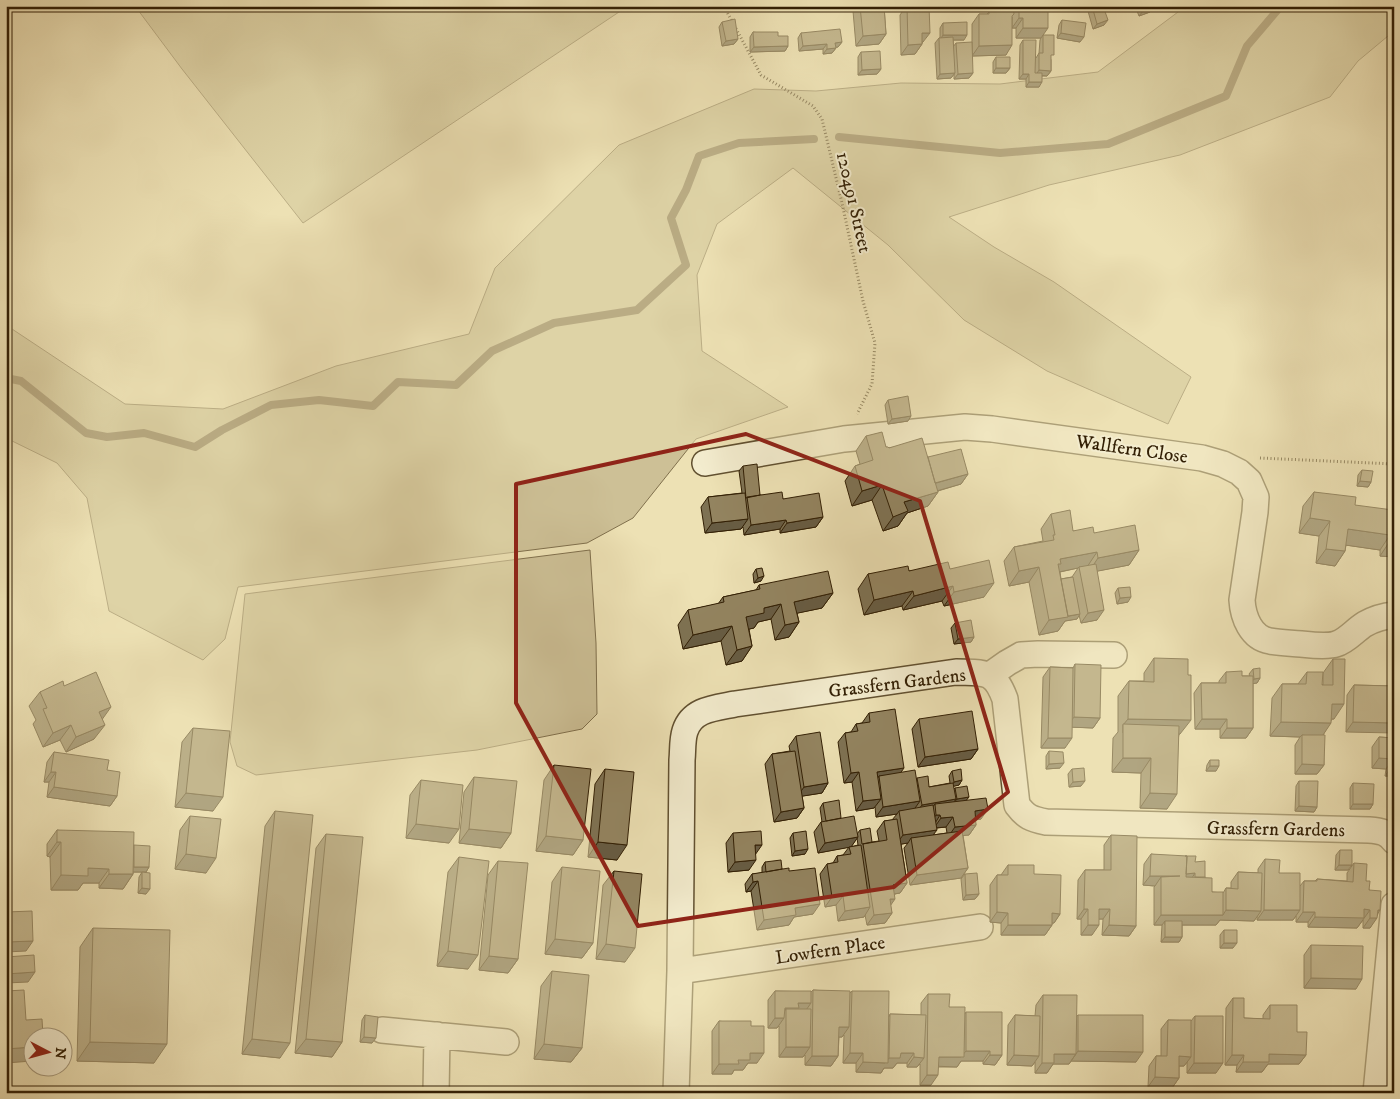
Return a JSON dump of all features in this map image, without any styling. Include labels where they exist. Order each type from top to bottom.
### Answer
[{"type":"street","name":"Wallfern Close","points":[[705,463],[844,439],[956,428],[992,428],[1202,458],[1223,464],[1240,472],[1249,481],[1256,497],[1256,512],[1242,600],[1246,621],[1260,637],[1269,641],[1336,645],[1364,625],[1381,616],[1394,615]]},
{"type":"street","points":[[990,675],[1021,655],[1114,655]]},
{"type":"street","name":"Grassfern Gardens","points":[[676,1093],[680,971],[682,760],[685,732],[690,720],[698,713],[735,704],[956,672],[990,675],[1000,684],[1005,699],[1017,805],[1023,814],[1033,819],[1046,822],[1369,830],[1388,834],[1394,842]]},
{"type":"street","points":[[1376,1093],[1394,905]]},
{"type":"street","name":"Lowfern Place","points":[[680,971],[980,927]]},
{"type":"street","points":[[382,1030],[506,1042]]},
{"type":"street","points":[[436,1093],[437,1035]]},
{"type":"path","name":"120491 Street","points":[[720,6],[727,12],[761,75],[813,106],[822,119],[863,301],[875,343],[872,384],[844,439]]},
{"type":"path","points":[[1230,468],[1261,457],[1394,464]]},
{"type":"highlighted area","points":[[746,434],[920,501],[1008,792],[894,887],[638,926],[516,703],[516,484]]},
{"type":"shaded area","points":[[135,6],[628,6],[303,223]]},
{"type":"shaded area","points":[[1184,6],[1394,6],[1394,31],[1358,61],[1330,97],[1180,155],[1049,185],[949,217],[994,247],[1054,282],[1191,377],[1168,424],[1047,371],[964,320],[888,245],[793,168],[717,224],[697,275],[702,351],[788,407],[696,439],[633,518],[587,543],[238,587],[225,639],[203,660],[109,611],[87,498],[57,463],[6,438],[6,325],[125,404],[223,409],[336,366],[469,334],[495,268],[619,145],[754,89],[816,91],[901,83],[1000,84],[1098,72]]},
{"type":"shaded area","points":[[590,550],[596,643],[597,714],[582,729],[477,750],[256,775],[237,766],[230,742],[245,594]]},
{"type":"building","points":[[860,6],[884,6],[886,34],[863,36]]},
{"type":"building","points":[[907,6],[929,6],[930,33],[922,33],[922,44],[908,45]]},
{"type":"building","points":[[997,6],[1013,6],[1012,45],[979,46],[979,14],[989,14],[989,11],[997,11]]},
{"type":"building","points":[[1019,6],[1048,6],[1048,28],[1023,28],[1023,18],[1019,18]]},
{"type":"building","points":[[1092,6],[1103,6],[1108,20],[1097,24]]},
{"type":"building","points":[[1141,6],[1153,6],[1153,7],[1143,11]]},
{"type":"building","points":[[735,19],[738,39],[726,41],[722,22]]},
{"type":"building","points":[[1062,20],[1086,23],[1084,37],[1061,33]]},
{"type":"building","points":[[967,22],[967,35],[943,35],[943,23]]},
{"type":"building","points":[[840,29],[842,42],[835,43],[836,48],[827,49],[827,44],[803,46],[801,33]]},
{"type":"building","points":[[753,32],[778,32],[778,36],[788,36],[788,46],[754,47]]},
{"type":"building","points":[[1043,35],[1054,35],[1054,55],[1051,55],[1051,71],[1039,70],[1039,53],[1043,53]]},
{"type":"building","points":[[953,37],[955,73],[940,74],[939,38]]},
{"type":"building","points":[[1023,40],[1036,40],[1035,73],[1042,73],[1042,82],[1029,82],[1029,74],[1023,74]]},
{"type":"building","points":[[972,42],[973,73],[958,74],[956,43]]},
{"type":"building","points":[[880,51],[881,69],[862,70],[861,52]]},
{"type":"building","points":[[996,57],[1010,57],[1010,68],[996,68]]},
{"type":"building","points":[[908,396],[911,416],[892,419],[888,400]]},
{"type":"building","points":[[882,432],[886,447],[889,448],[922,438],[938,492],[904,502],[908,511],[893,517],[882,485],[862,491],[855,466],[873,460],[866,436]]},
{"type":"building","points":[[961,449],[968,474],[935,483],[928,457]]},
{"type":"building","points":[[757,464],[760,495],[746,498],[743,466]]},
{"type":"building","points":[[1362,470],[1373,471],[1371,482],[1360,481]]},
{"type":"building","points":[[782,492],[783,499],[819,493],[823,517],[787,523],[786,520],[751,525],[747,497]]},
{"type":"building","points":[[1314,492],[1356,497],[1355,505],[1393,510],[1394,541],[1390,541],[1390,535],[1348,529],[1345,551],[1326,549],[1330,521],[1310,518]]},
{"type":"building","points":[[745,493],[748,519],[712,523],[708,497]]},
{"type":"building","points":[[1070,510],[1073,531],[1093,527],[1094,533],[1135,525],[1139,550],[1098,558],[1097,552],[1060,559],[1061,564],[1058,564],[1068,617],[1049,620],[1039,567],[1019,571],[1014,547],[1054,540],[1053,535],[1055,535],[1051,514]]},
{"type":"building","points":[[989,560],[994,583],[954,592],[953,586],[914,596],[913,591],[874,600],[868,574],[908,566],[909,571],[948,562],[950,569]]},
{"type":"building","points":[[1096,564],[1104,610],[1088,613],[1079,567]]},
{"type":"building","points":[[762,568],[764,576],[758,578],[756,569]]},
{"type":"building","points":[[828,571],[833,593],[794,602],[799,622],[785,625],[781,604],[764,608],[764,613],[746,617],[752,646],[737,650],[732,626],[693,635],[688,610],[724,602],[723,597],[760,589],[759,585]]},
{"type":"building","points":[[1073,577],[1080,614],[1068,616],[1061,579]]},
{"type":"building","points":[[1130,587],[1131,597],[1120,598],[1118,588]]},
{"type":"building","points":[[971,620],[974,637],[958,639],[955,623]]},
{"type":"building","points":[[1154,658],[1188,659],[1188,675],[1191,675],[1191,720],[1128,719],[1129,681],[1154,682]]},
{"type":"building","points":[[1333,659],[1345,659],[1344,704],[1332,704],[1331,723],[1281,722],[1282,684],[1306,684],[1307,672],[1323,672],[1322,685],[1333,685]]},
{"type":"building","points":[[1075,664],[1101,665],[1100,718],[1074,717]]},
{"type":"building","points":[[1050,667],[1073,668],[1072,738],[1048,738]]},
{"type":"building","points":[[1260,668],[1260,678],[1254,679],[1253,669]]},
{"type":"building","points":[[1242,671],[1242,676],[1253,676],[1253,728],[1227,728],[1227,719],[1202,719],[1201,683],[1226,683],[1226,672]]},
{"type":"building","points":[[96,672],[111,707],[99,712],[105,725],[76,737],[71,725],[53,733],[43,709],[47,708],[40,692],[63,681],[64,686]]},
{"type":"building","points":[[1354,685],[1394,686],[1394,723],[1353,722]]},
{"type":"building","points":[[895,709],[904,768],[877,772],[881,799],[863,801],[859,772],[851,773],[845,733],[858,731],[856,724],[870,722],[869,713]]},
{"type":"building","points":[[972,711],[978,749],[925,757],[919,719]]},
{"type":"building","points":[[1123,724],[1179,726],[1177,794],[1150,793],[1151,758],[1123,758]]},
{"type":"building","points":[[193,728],[230,731],[223,797],[186,793]]},
{"type":"building","points":[[820,732],[828,783],[804,787],[796,736]]},
{"type":"building","points":[[1302,735],[1325,735],[1324,765],[1302,764]]},
{"type":"building","points":[[1379,737],[1394,738],[1394,766],[1392,766],[1393,759],[1379,758]]},
{"type":"building","points":[[795,751],[804,808],[781,812],[772,754]]},
{"type":"building","points":[[1049,751],[1063,752],[1064,763],[1049,764]]},
{"type":"building","points":[[54,752],[109,760],[107,770],[120,772],[117,796],[54,787],[56,772],[51,772]]},
{"type":"building","points":[[1210,760],[1219,760],[1219,766],[1210,766]]},
{"type":"building","points":[[554,765],[591,769],[583,840],[546,836]]},
{"type":"building","points":[[1084,768],[1085,781],[1073,782],[1072,769]]},
{"type":"building","points":[[605,769],[634,772],[627,845],[598,842]]},
{"type":"building","points":[[961,769],[962,780],[954,782],[952,771]]},
{"type":"building","points":[[915,770],[920,801],[883,807],[879,776]]},
{"type":"building","points":[[928,776],[929,787],[953,783],[956,799],[922,805],[917,778]]},
{"type":"building","points":[[474,777],[517,781],[511,833],[469,829]]},
{"type":"building","points":[[421,780],[463,785],[459,829],[416,824]]},
{"type":"building","points":[[1299,781],[1318,781],[1317,807],[1299,806]]},
{"type":"building","points":[[1353,783],[1374,784],[1373,804],[1353,804]]},
{"type":"building","points":[[967,786],[969,797],[957,799],[955,788]]},
{"type":"building","points":[[986,798],[988,809],[975,811],[976,825],[955,827],[953,817],[941,818],[940,815],[936,815],[935,804]]},
{"type":"building","points":[[839,800],[841,818],[826,821],[823,803]]},
{"type":"building","points":[[933,805],[937,830],[903,835],[899,811]]},
{"type":"building","points":[[275,811],[313,815],[290,1043],[252,1039]]},
{"type":"building","points":[[190,816],[221,819],[216,858],[186,854]]},
{"type":"building","points":[[854,816],[858,837],[825,843],[821,822]]},
{"type":"building","points":[[897,819],[907,883],[893,885],[895,899],[890,899],[892,913],[874,915],[863,844],[887,840],[884,821]]},
{"type":"building","points":[[870,828],[872,842],[862,844],[860,830]]},
{"type":"building","points":[[57,830],[134,832],[133,874],[109,874],[109,869],[88,868],[88,876],[61,875],[61,842],[57,842]]},
{"type":"building","points":[[761,831],[762,845],[755,845],[756,860],[735,862],[733,833]]},
{"type":"building","points":[[806,831],[808,849],[795,851],[793,833]]},
{"type":"building","points":[[962,831],[968,868],[917,875],[911,838]]},
{"type":"building","points":[[326,834],[363,837],[342,1042],[306,1039]]},
{"type":"building","points":[[1111,835],[1137,836],[1136,926],[1109,925],[1110,909],[1099,909],[1099,925],[1088,925],[1088,909],[1084,909],[1085,870],[1111,870]]},
{"type":"building","points":[[134,845],[150,846],[149,867],[134,867]]},
{"type":"building","points":[[861,845],[870,907],[845,911],[843,896],[832,897],[827,864],[838,862],[837,856],[851,854],[849,847]]},
{"type":"building","points":[[1340,850],[1352,850],[1352,865],[1339,865]]},
{"type":"building","points":[[1151,854],[1187,856],[1186,877],[1212,878],[1212,892],[1223,892],[1223,915],[1161,915],[1161,877],[1180,876],[1150,876]]},
{"type":"building","points":[[1187,856],[1196,856],[1195,862],[1205,861],[1205,877],[1195,877],[1195,873],[1186,874]]},
{"type":"building","points":[[459,857],[489,861],[478,955],[448,951]]},
{"type":"building","points":[[1265,859],[1280,860],[1279,873],[1300,873],[1300,910],[1264,910]]},
{"type":"building","points":[[781,860],[782,869],[766,872],[765,862]]},
{"type":"building","points":[[498,861],[528,863],[518,959],[489,956]]},
{"type":"building","points":[[1354,863],[1367,864],[1366,881],[1370,881],[1369,890],[1381,891],[1380,910],[1378,910],[1377,918],[1370,918],[1370,910],[1364,909],[1364,918],[1315,917],[1315,912],[1303,912],[1304,881],[1317,881],[1317,879],[1353,882]]},
{"type":"building","points":[[1008,865],[1034,865],[1034,874],[1061,875],[1060,914],[1052,913],[1052,925],[1008,925],[1008,913],[997,912],[997,875],[1008,875]]},
{"type":"building","points":[[562,867],[600,871],[593,943],[555,939]]},
{"type":"building","points":[[789,868],[789,871],[815,868],[820,904],[795,908],[796,915],[764,920],[758,881],[753,882],[752,874]]},
{"type":"building","points":[[614,871],[642,874],[635,948],[606,944]]},
{"type":"building","points":[[142,872],[150,873],[150,889],[142,888]]},
{"type":"building","points":[[1238,872],[1262,873],[1261,911],[1226,910],[1226,888],[1238,889]]},
{"type":"building","points":[[977,873],[979,894],[966,895],[965,874]]},
{"type":"building","points":[[32,911],[33,941],[6,942],[6,912]]},
{"type":"building","points":[[1165,921],[1182,921],[1182,937],[1165,937]]},
{"type":"building","points":[[93,928],[170,930],[167,1044],[90,1042]]},
{"type":"building","points":[[1224,930],[1237,930],[1237,943],[1224,943]]},
{"type":"building","points":[[1311,945],[1363,946],[1362,979],[1311,978]]},
{"type":"building","points":[[34,955],[35,972],[6,974],[6,957]]},
{"type":"building","points":[[552,971],[589,975],[582,1048],[544,1044]]},
{"type":"building","points":[[24,990],[26,1020],[42,1019],[42,1026],[22,1026],[22,1048],[6,1049],[6,991]]},
{"type":"building","points":[[813,990],[850,991],[849,1027],[839,1027],[838,1056],[812,1056]]},
{"type":"building","points":[[775,991],[811,991],[811,1003],[798,1003],[799,1008],[785,1008],[784,1018],[775,1018]]},
{"type":"building","points":[[852,991],[889,991],[888,1063],[863,1062],[863,1053],[850,1053]]},
{"type":"building","points":[[928,994],[950,994],[949,1007],[965,1007],[964,1057],[939,1057],[938,1075],[927,1075]]},
{"type":"building","points":[[1043,995],[1077,995],[1076,1054],[1054,1054],[1054,1063],[1042,1063]]},
{"type":"building","points":[[1233,998],[1244,998],[1244,1018],[1270,1019],[1270,1005],[1297,1005],[1297,1032],[1307,1032],[1306,1055],[1269,1054],[1269,1062],[1243,1062],[1244,1055],[1232,1055]]},
{"type":"building","points":[[786,1009],[811,1009],[810,1047],[786,1047]]},
{"type":"building","points":[[966,1012],[1002,1012],[1002,1055],[990,1055],[990,1051],[966,1051]]},
{"type":"building","points":[[890,1014],[926,1015],[924,1058],[914,1057],[914,1053],[901,1053],[900,1058],[889,1058]]},
{"type":"building","points":[[365,1015],[378,1017],[376,1038],[364,1037]]},
{"type":"building","points":[[1015,1015],[1040,1016],[1039,1056],[1014,1055]]},
{"type":"building","points":[[1078,1015],[1143,1015],[1143,1052],[1078,1051]]},
{"type":"building","points":[[1195,1016],[1223,1016],[1223,1063],[1194,1063]]},
{"type":"building","points":[[1168,1020],[1191,1020],[1191,1057],[1179,1056],[1179,1078],[1155,1077],[1156,1056],[1167,1056]]},
{"type":"building","points":[[719,1021],[751,1021],[751,1026],[764,1026],[764,1053],[750,1053],[750,1060],[738,1060],[739,1064],[719,1064]]},
{"type":"waterway","points":[[839,137],[1000,153],[1108,144],[1226,96],[1247,46],[1281,6]]},
{"type":"waterway","points":[[6,378],[21,381],[86,433],[107,437],[144,433],[195,447],[222,430],[271,405],[319,400],[373,406],[398,382],[456,385],[492,351],[554,323],[637,310],[686,265],[671,218],[686,190],[699,156],[739,143],[814,139]]}]
